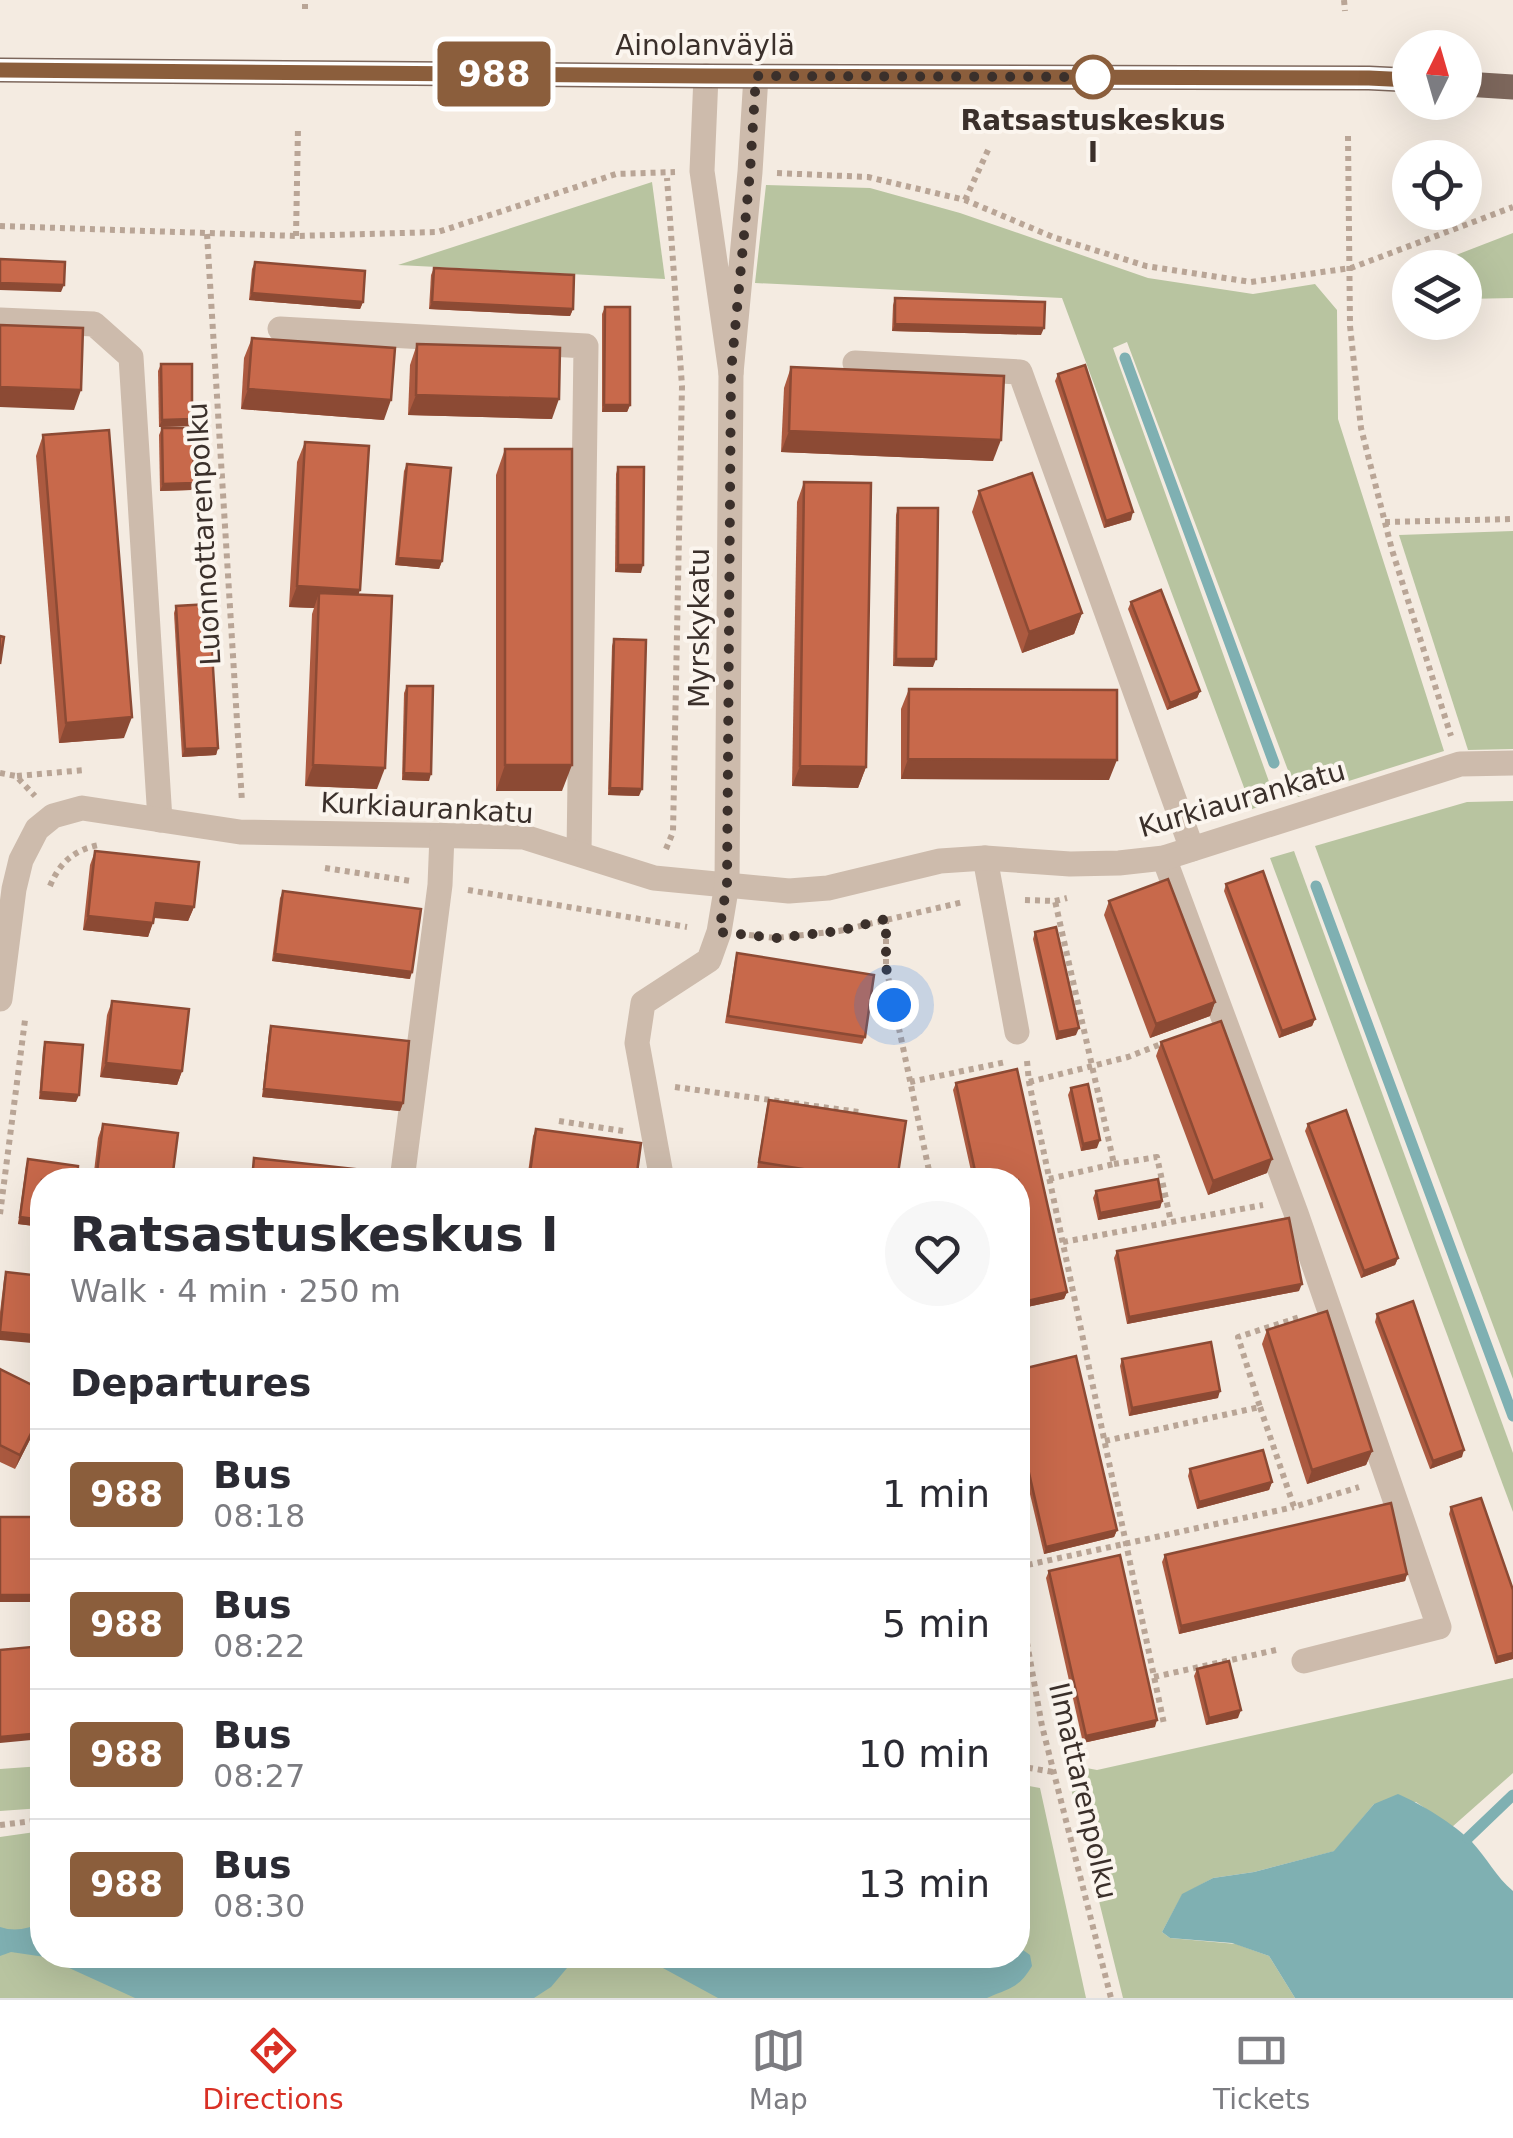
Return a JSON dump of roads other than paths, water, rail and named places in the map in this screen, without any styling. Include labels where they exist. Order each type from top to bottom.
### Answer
[{"type":"main road","name":"Ainolanväylä","points":[[0,70],[1392,79]]},
{"type":"main road","points":[[1482,85],[1513,87]]},
{"type":"street","name":"Myrskykatu","points":[[706,76],[702,171],[731,372]]},
{"type":"street","name":"Myrskykatu","points":[[660,1168],[637,1043],[643,1004],[709,960],[719,932],[727,884],[731,372],[756,76]]},
{"type":"street","points":[[0,320],[94,324],[131,356],[160,820]]},
{"type":"street","points":[[280,329],[586,346],[579,853]]},
{"type":"street","points":[[855,363],[1020,372],[1192,850]]},
{"type":"street","name":"Kurkiaurankatu","points":[[0,999],[20,860],[37,828],[54,816],[82,808],[240,832],[524,837],[654,878],[789,891],[828,888],[940,861],[985,858],[1070,864],[1164,858],[1460,764],[1513,763]]},
{"type":"street","points":[[404,1168],[440,885],[442,835]]},
{"type":"street","points":[[985,858],[1016,1032]]},
{"type":"street","points":[[1164,858],[1291,1200],[1439,1627],[1304,1661]]},
{"type":"water","points":[[1398,1794],[1465,1835],[1513,1891],[1513,1998],[1295,1998],[1269,1956],[1232,1943],[1170,1938],[1162,1932],[1182,1894],[1213,1878],[1254,1872],[1334,1851],[1374,1804]]},
{"type":"water","points":[[0,1927],[30,1927],[30,1955],[11,1952],[0,1956]]},
{"type":"water","points":[[1030,1955],[1032,1966],[1018,1984],[987,1998],[718,1998],[663,1968],[1030,1968]]},
{"type":"water","points":[[69,1968],[567,1968],[551,1987],[534,1998],[135,1998]]},
{"type":"waterway","points":[[1125,358],[1274,763]]},
{"type":"waterway","points":[[1316,886],[1513,1416]]},
{"type":"waterway","points":[[1468,1838],[1513,1795]]},
{"type":"place","name":"Ratsastuskeskus I","points":[[1093,77]]}]
